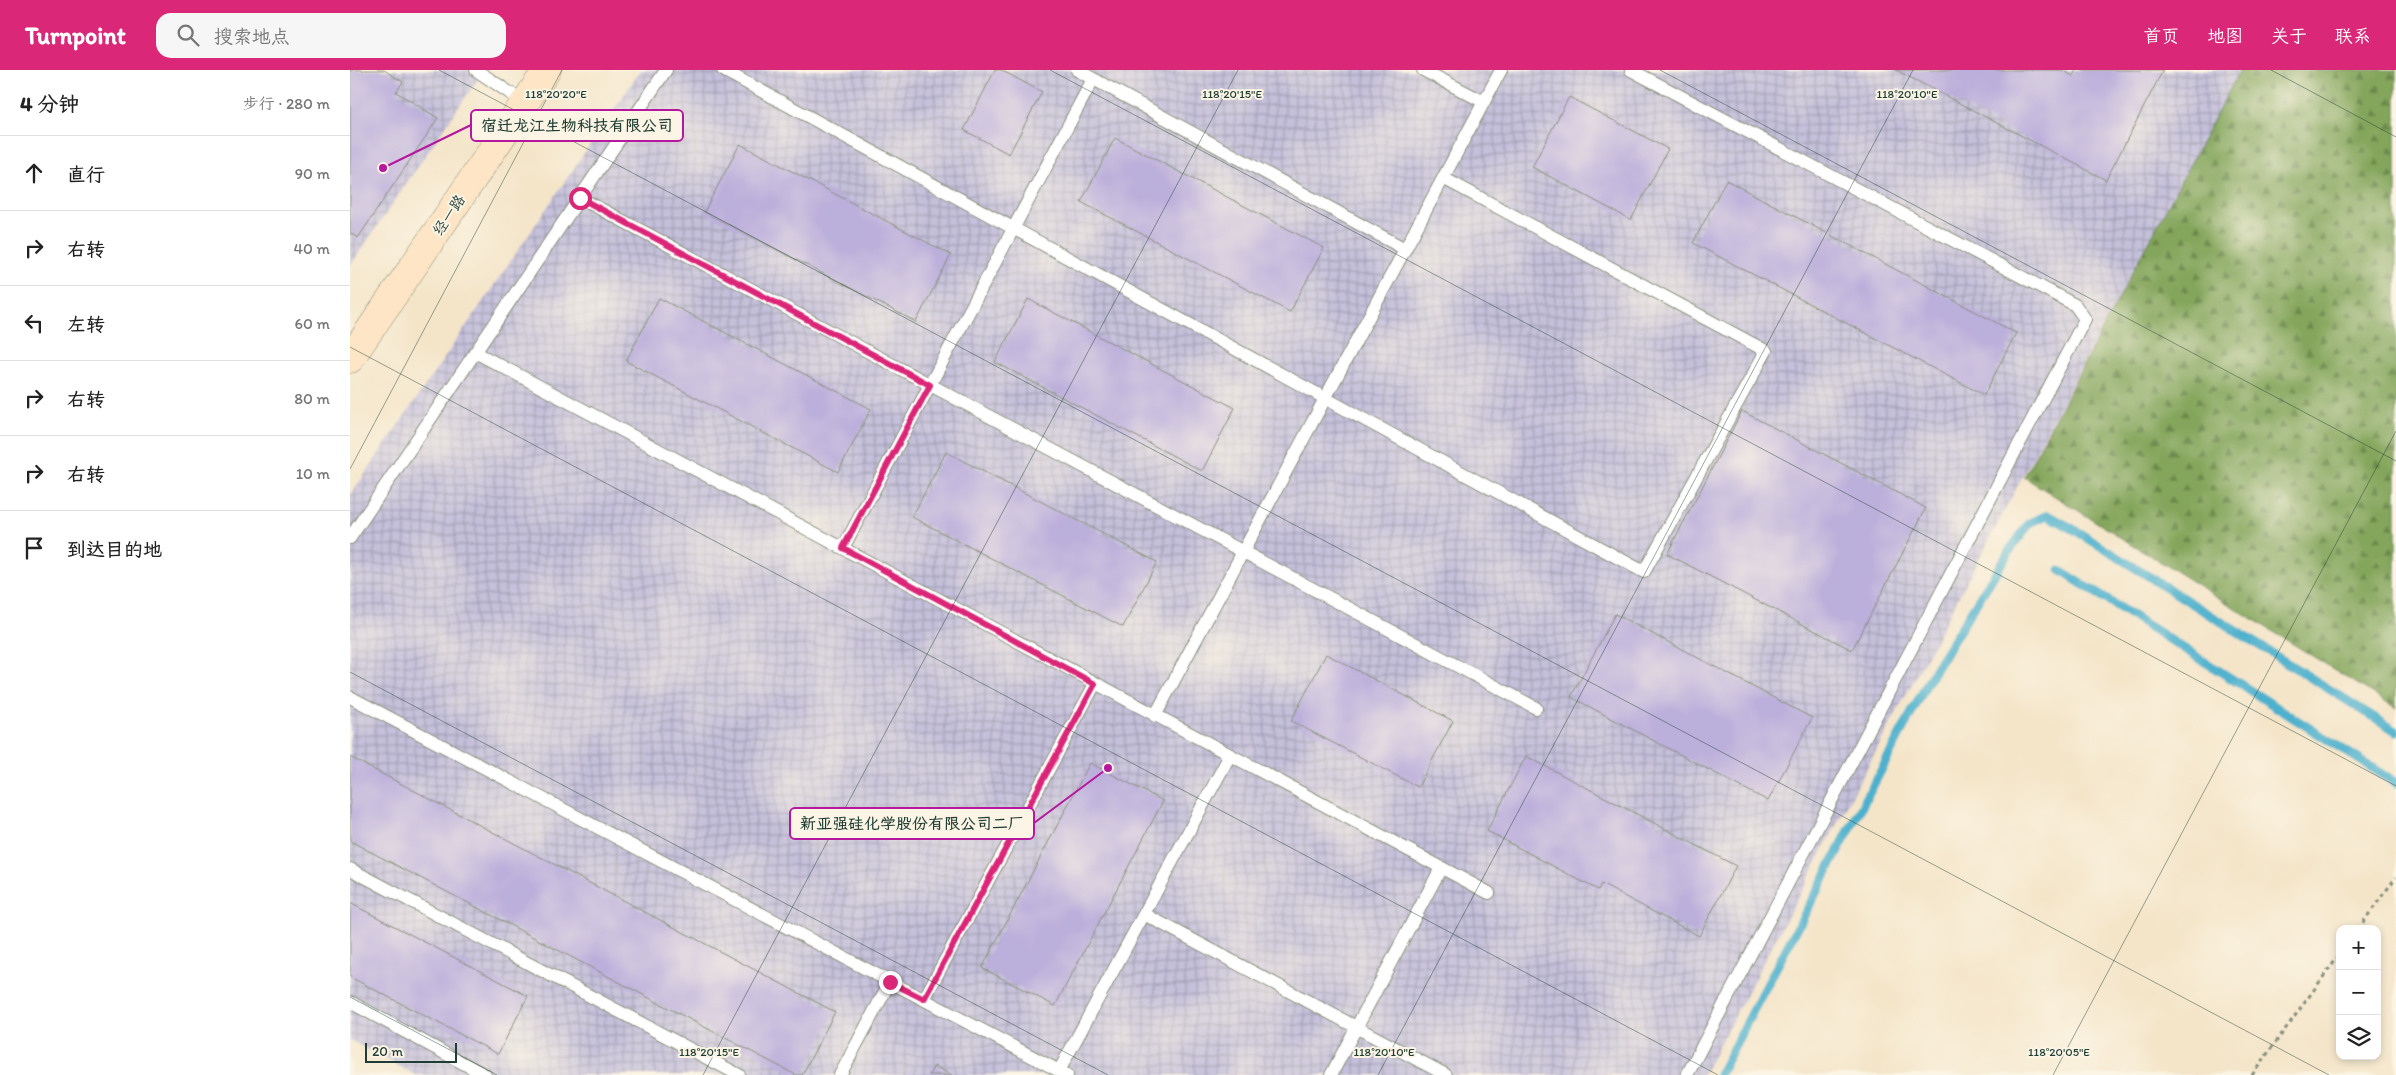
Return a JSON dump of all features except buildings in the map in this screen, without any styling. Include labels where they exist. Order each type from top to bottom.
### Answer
[{"type":"street","name":"经一路","points":[[350,359],[547,70]]},
{"type":"lane","points":[[476,70],[525,103]]},
{"type":"lane","points":[[350,538],[666,70]]},
{"type":"lane","points":[[723,70],[1644,572],[1766,351],[1443,178]]},
{"type":"lane","points":[[1077,70],[1405,249]]},
{"type":"lane","points":[[1423,70],[1484,102]]},
{"type":"lane","points":[[1155,716],[1501,70]]},
{"type":"lane","points":[[1631,70],[2075,305],[2085,319],[1687,1075]]},
{"type":"lane","points":[[843,548],[1093,79]]},
{"type":"lane","points":[[580,198],[1536,708]]},
{"type":"lane","points":[[475,352],[1488,893]]},
{"type":"lane","points":[[924,999],[1095,684]]},
{"type":"lane","points":[[350,697],[1063,1073],[1144,914],[1230,755]]},
{"type":"lane","points":[[1331,1075],[1441,868]]},
{"type":"lane","points":[[350,870],[739,1075]]},
{"type":"lane","points":[[1144,914],[1446,1075]]},
{"type":"lane","points":[[840,1075],[890,982]]},
{"type":"lane","points":[[350,1002],[485,1075]]},
{"type":"path","points":[[2361,925],[2396,877]]},
{"type":"path","points":[[2252,1075],[2336,960]]},
{"type":"shaded area","points":[[350,70],[484,70],[350,266]]},
{"type":"shaded area","points":[[641,70],[2240,70],[1703,1075],[415,1075],[350,1040],[350,496]]},
{"type":"green space","points":[[2240,70],[2396,70],[2396,708],[2024,477]]},
{"type":"waterway","points":[[1719,1075],[1934,671],[2009,551],[2030,523],[2048,515],[2073,529],[2396,731]]},
{"type":"waterway","points":[[2060,570],[2396,783]]},
{"type":"place","name":"宿迁龙江生物科技有限公司","points":[[383,168]]},
{"type":"place","name":"新亚强硅化学股份有限公司二厂","points":[[1108,768]]},
{"type":"route","points":[[580,198],[930,385],[843,548],[1095,684],[924,999],[890,982]]}]
